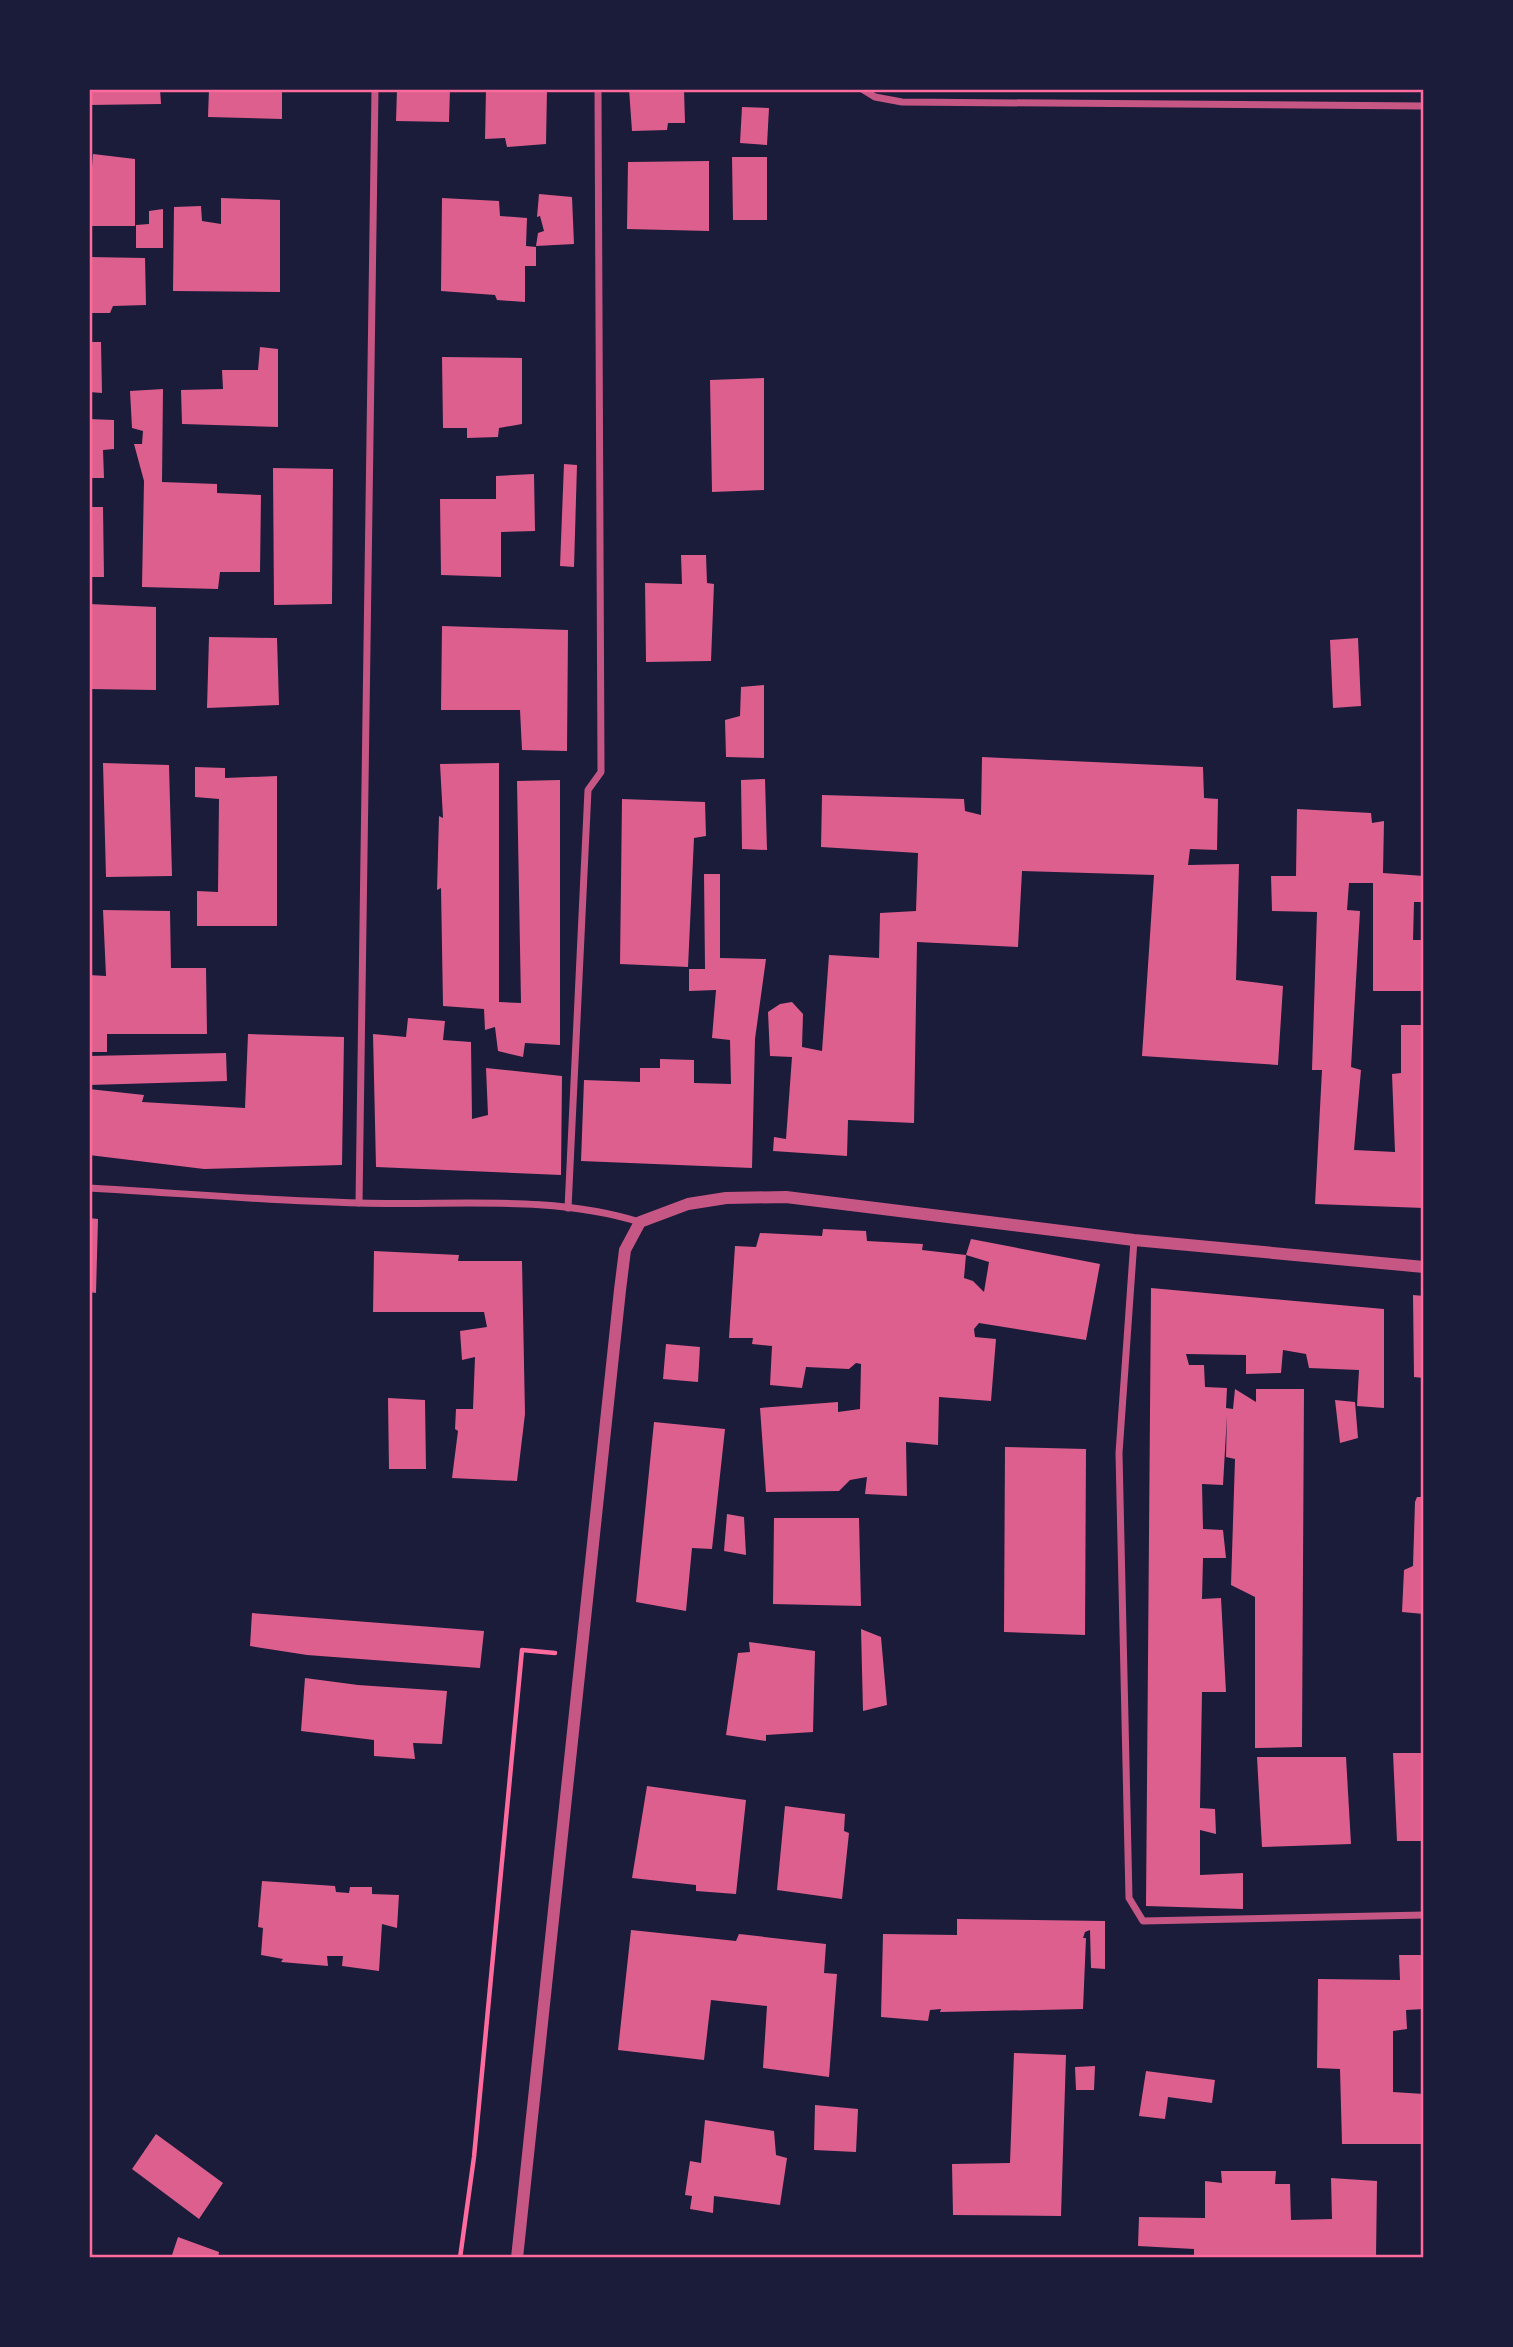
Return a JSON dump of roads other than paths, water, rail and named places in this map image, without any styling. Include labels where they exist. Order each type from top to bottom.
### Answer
[{"type":"street","points":[[359,1203],[375,89]]},
{"type":"street","points":[[568,1208],[587,790],[601,772],[598,89]]},
{"type":"street","points":[[862,89],[875,97],[902,102],[1424,106]]},
{"type":"street","points":[[89,1188],[359,1203],[507,1203],[606,1212],[640,1222],[688,1204],[726,1198],[786,1197],[1134,1240],[1424,1267]]},
{"type":"street","points":[[517,2258],[625,1250],[640,1222]]},
{"type":"street","points":[[1134,1240],[1119,1453],[1129,1898],[1143,1921],[1424,1915]]}]
